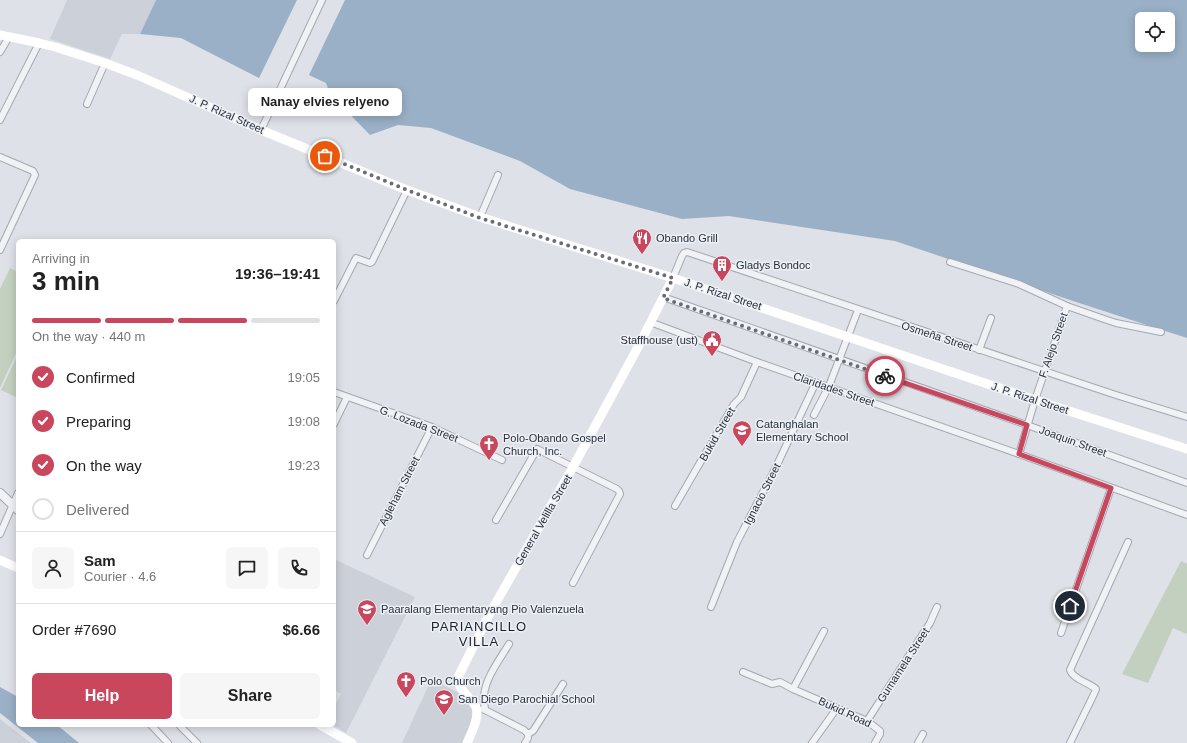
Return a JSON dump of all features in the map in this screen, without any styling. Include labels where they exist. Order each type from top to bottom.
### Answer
[{"type":"main road","name":"J. P. Rizal Street","points":[[4,36],[39,43],[105,63],[137,75],[261,130],[407,190],[480,218],[673,278],[1035,400],[1187,449]]},
{"type":"main road","name":"General Velilla Street","points":[[476,707],[462,690],[458,680],[459,676],[489,615],[573,467],[673,278]]},
{"type":"main road","points":[[0,560],[16,567]]},
{"type":"main road","points":[[467,743],[475,724],[476,707]]},
{"type":"main road","points":[[324,727],[352,743]]},
{"type":"street","points":[[261,130],[322,0]]},
{"type":"street","points":[[0,52],[4,36]]},
{"type":"street","points":[[0,120],[39,43]]},
{"type":"street","points":[[87,104],[105,63]]},
{"type":"street","points":[[0,156],[33,171],[35,175],[0,250]]},
{"type":"street","points":[[480,218],[498,175]]},
{"type":"street","points":[[336,297],[356,258],[370,263],[372,262],[407,190]]},
{"type":"street","name":"Osmeña Street","points":[[673,278],[682,256],[687,252],[1044,372],[1187,417]]},
{"type":"street","points":[[950,262],[1019,284],[1067,306],[1116,323],[1161,332]]},
{"type":"street","name":"Joaquin Street","points":[[663,298],[1027,425],[1187,483]]},
{"type":"street","name":"F. Alejo Street","points":[[1019,454],[1044,372],[1067,306]]},
{"type":"street","points":[[814,415],[829,386],[858,310]]},
{"type":"street","points":[[979,350],[991,318]]},
{"type":"street","name":"Claridades Street","points":[[650,322],[757,362],[829,386],[1019,454],[1187,516]]},
{"type":"street","name":"Bukid Street","points":[[676,506],[734,404],[741,397],[757,362]]},
{"type":"street","name":"Ignacio Street","points":[[711,607],[737,542],[776,467],[816,382]]},
{"type":"street","name":"G. Lozada Street","points":[[336,393],[432,427],[502,460]]},
{"type":"street","points":[[336,420],[347,397]]},
{"type":"street","name":"Agleham Street","points":[[367,555],[432,427]]},
{"type":"street","points":[[496,520],[537,449],[617,488],[620,494],[573,583]]},
{"type":"street","points":[[1061,633],[1111,488]]},
{"type":"street","points":[[0,494],[15,507],[0,534]]},
{"type":"street","points":[[1070,743],[1096,689],[1073,675],[1070,670],[1128,542]]},
{"type":"street","name":"Gumamela Street","points":[[867,721],[930,623],[937,607]]},
{"type":"street","points":[[793,689],[824,631]]},
{"type":"street","points":[[485,710],[483,696],[486,686],[494,668],[509,644]]},
{"type":"street","name":"Bukid Road","points":[[743,672],[772,684],[780,682],[867,721],[880,731],[875,743]]},
{"type":"street","points":[[525,743],[528,738],[528,734],[533,731],[564,684]]},
{"type":"street","points":[[476,707],[524,730],[528,734]]},
{"type":"street","points":[[812,743],[837,708]]},
{"type":"street","points":[[153,727],[168,743]]},
{"type":"street","points":[[181,727],[197,743]]},
{"type":"street","points":[[918,743],[923,734]]},
{"type":"shaded area","points":[[67,0],[156,0],[140,34],[122,34],[110,59],[50,39]]},
{"type":"shaded area","name":"Paaralang Elementaryang Pio Valenzuela","points":[[336,560],[415,597],[346,733],[336,727],[336,703],[341,694],[336,691]]},
{"type":"shaded area","name":"San Diego Parochial School","points":[[431,680],[462,694],[472,710],[472,721],[463,743],[402,743]]},
{"type":"shaded area","points":[[0,719],[31,743],[0,743]]},
{"type":"green space","points":[[10,268],[16,271],[16,353],[0,388],[0,289]]},
{"type":"green space","points":[[16,358],[16,397],[1,390]]},
{"type":"green space","points":[[1181,561],[1187,564],[1187,634],[1173,628],[1148,683],[1122,674]]},
{"type":"water","points":[[156,0],[297,0],[259,78],[181,38],[140,34]]},
{"type":"water","points":[[345,0],[1187,0],[1187,338],[895,241],[729,216],[682,219],[570,189],[520,161],[431,128],[398,125],[370,135],[330,94],[326,83],[309,75]]},
{"type":"water","points":[[0,687],[16,696],[16,726],[0,713]]},
{"type":"water","points":[[18,727],[59,727],[79,743],[38,743]]},
{"type":"way so far","points":[[325,156],[480,218],[673,278],[663,298],[885,376]]},
{"type":"place","name":"Nanay elvies relyeno","points":[[325,156]]},
{"type":"place","name":"Obando Grill","points":[[642,255]]},
{"type":"place","name":"Gladys Bondoc","points":[[722,282]]},
{"type":"place","name":"Staffhouse (ust)","points":[[712,357]]},
{"type":"place","name":"Catanghalan Elementary School","points":[[742,447]]},
{"type":"place","name":"Polo-Obando Gospel Church, Inc.","points":[[489,461]]},
{"type":"place","name":"Paaralang Elementaryang Pio Valenzuela","points":[[367,626]]},
{"type":"place","name":"Polo Church","points":[[406,698]]},
{"type":"place","name":"San Diego Parochial School","points":[[444,716]]},
{"type":"district","name":"PARIANCILLO VILLA","points":[[479,634]]},
{"type":"route","points":[[885,376],[1027,425],[1019,454],[1111,488],[1097,532],[1070,606]]}]
